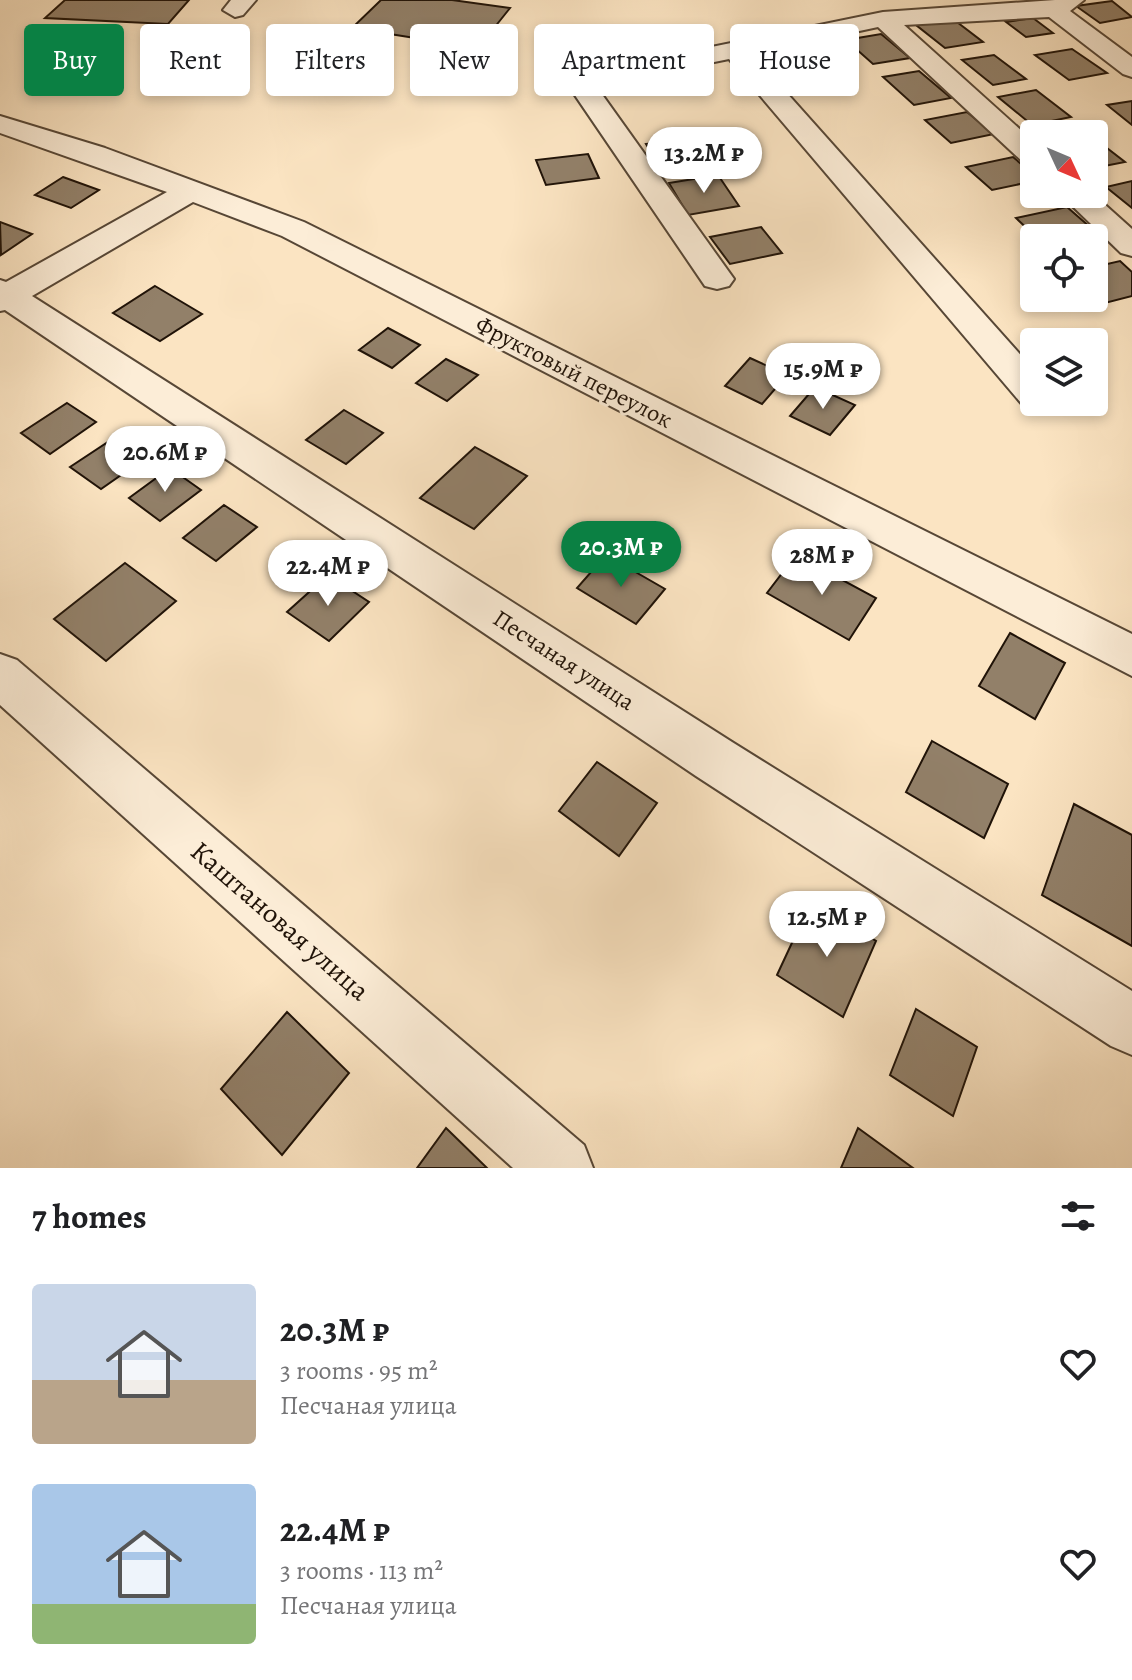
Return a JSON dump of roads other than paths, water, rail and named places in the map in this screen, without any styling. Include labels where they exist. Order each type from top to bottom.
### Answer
[{"type":"street","points":[[859,24],[883,19],[1063,5],[1132,69]]},
{"type":"street","points":[[883,19],[1020,144]]},
{"type":"street","points":[[717,279],[579,82],[730,51]]},
{"type":"street","points":[[775,96],[1020,379]]},
{"type":"street","name":"Фруктовый переулок","points":[[0,124],[193,189],[293,229],[1132,656]]},
{"type":"street","points":[[3,296],[193,189]]},
{"type":"street","points":[[1090,208],[1132,246]]},
{"type":"street","name":"Песчаная улица","points":[[3,296],[701,750],[1132,1025]]},
{"type":"street","name":"Каштановая улица","points":[[0,675],[561,1168]]}]
